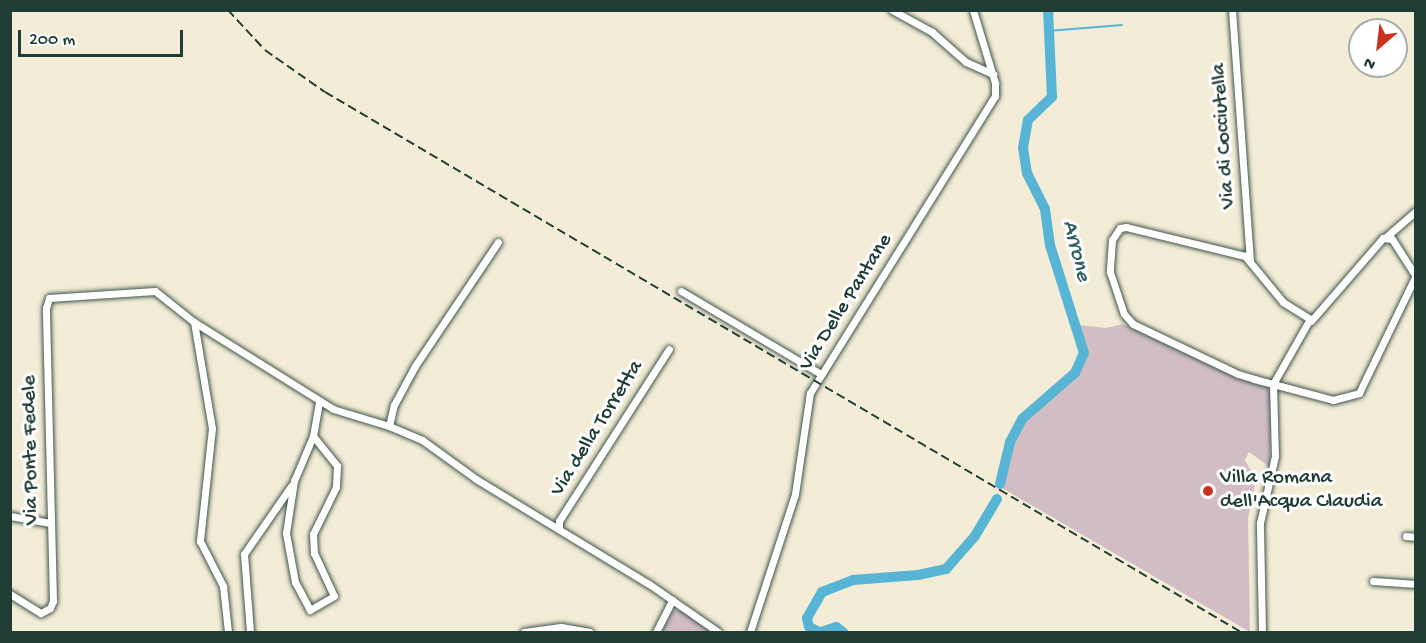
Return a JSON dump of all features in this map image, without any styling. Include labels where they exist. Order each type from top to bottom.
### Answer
[{"type":"street","points":[[892,10],[932,32],[966,62],[993,74]]},
{"type":"street","name":"Via Delle Pantane","points":[[750,633],[795,494],[806,442],[809,397],[821,374],[990,107],[996,90],[973,10]]},
{"type":"street","name":"Via di Cocciutella","points":[[1232,10],[1250,260]]},
{"type":"street","points":[[1262,633],[1260,523],[1275,456],[1273,384],[1311,321],[1386,237],[1416,211]]},
{"type":"street","points":[[1311,321],[1307,315],[1283,303],[1250,260],[1230,251],[1120,228],[1110,244],[1108,260],[1127,319],[1227,369],[1333,400],[1356,395],[1415,275],[1392,239],[1386,237]]},
{"type":"street","points":[[389,426],[394,405],[415,366],[498,242]]},
{"type":"street","name":"Via Ponte Fedele","points":[[10,594],[41,613],[50,608],[52,601],[46,308],[49,298],[155,291],[194,322]]},
{"type":"street","points":[[681,291],[821,374]]},
{"type":"street","points":[[194,322],[319,401],[350,416],[389,426],[422,440],[476,480],[559,528],[672,600],[718,633]]},
{"type":"street","points":[[194,322],[212,428],[200,541],[223,586],[228,633]]},
{"type":"street","name":"Via della Torretta","points":[[559,528],[559,521],[669,349]]},
{"type":"street","points":[[250,633],[244,554],[294,481],[313,436],[319,401]]},
{"type":"street","points":[[294,481],[286,533],[296,582],[310,610],[334,596],[314,553],[313,534],[336,487],[337,466],[313,436]]},
{"type":"street","points":[[10,516],[51,523]]},
{"type":"street","points":[[1406,536],[1416,537]]},
{"type":"street","points":[[1373,581],[1416,584]]},
{"type":"street","points":[[656,633],[672,600]]},
{"type":"street","points":[[524,633],[561,627],[590,633]]},
{"type":"shaded area","points":[[1123,324],[1233,375],[1265,385],[1271,394],[1270,467],[1249,452],[1245,460],[1256,480],[1248,518],[1250,632],[1002,488],[1011,445],[1021,423],[1081,369],[1087,346],[1078,325],[1106,328]]},
{"type":"shaded area","points":[[673,611],[683,611],[714,632],[661,632]]},
{"type":"waterway","name":"Arrone","points":[[1000,484],[1010,442],[1022,419],[1075,373],[1084,353],[1050,245],[1045,209],[1027,173],[1023,148],[1028,120],[1052,97],[1048,10]]},
{"type":"waterway","points":[[1048,31],[1122,25]]},
{"type":"waterway","name":"Arrone","points":[[819,632],[809,627],[807,618],[822,592],[853,580],[918,575],[946,569],[975,536],[997,499]]},
{"type":"waterway","name":"Arrone","points":[[821,632],[836,627],[843,632]]},
{"type":"railway","points":[[228,10],[265,50],[325,92],[1241,632]]},
{"type":"place","name":"Villa Romana dell'Acqua Claudia","points":[[1208,491]]}]
